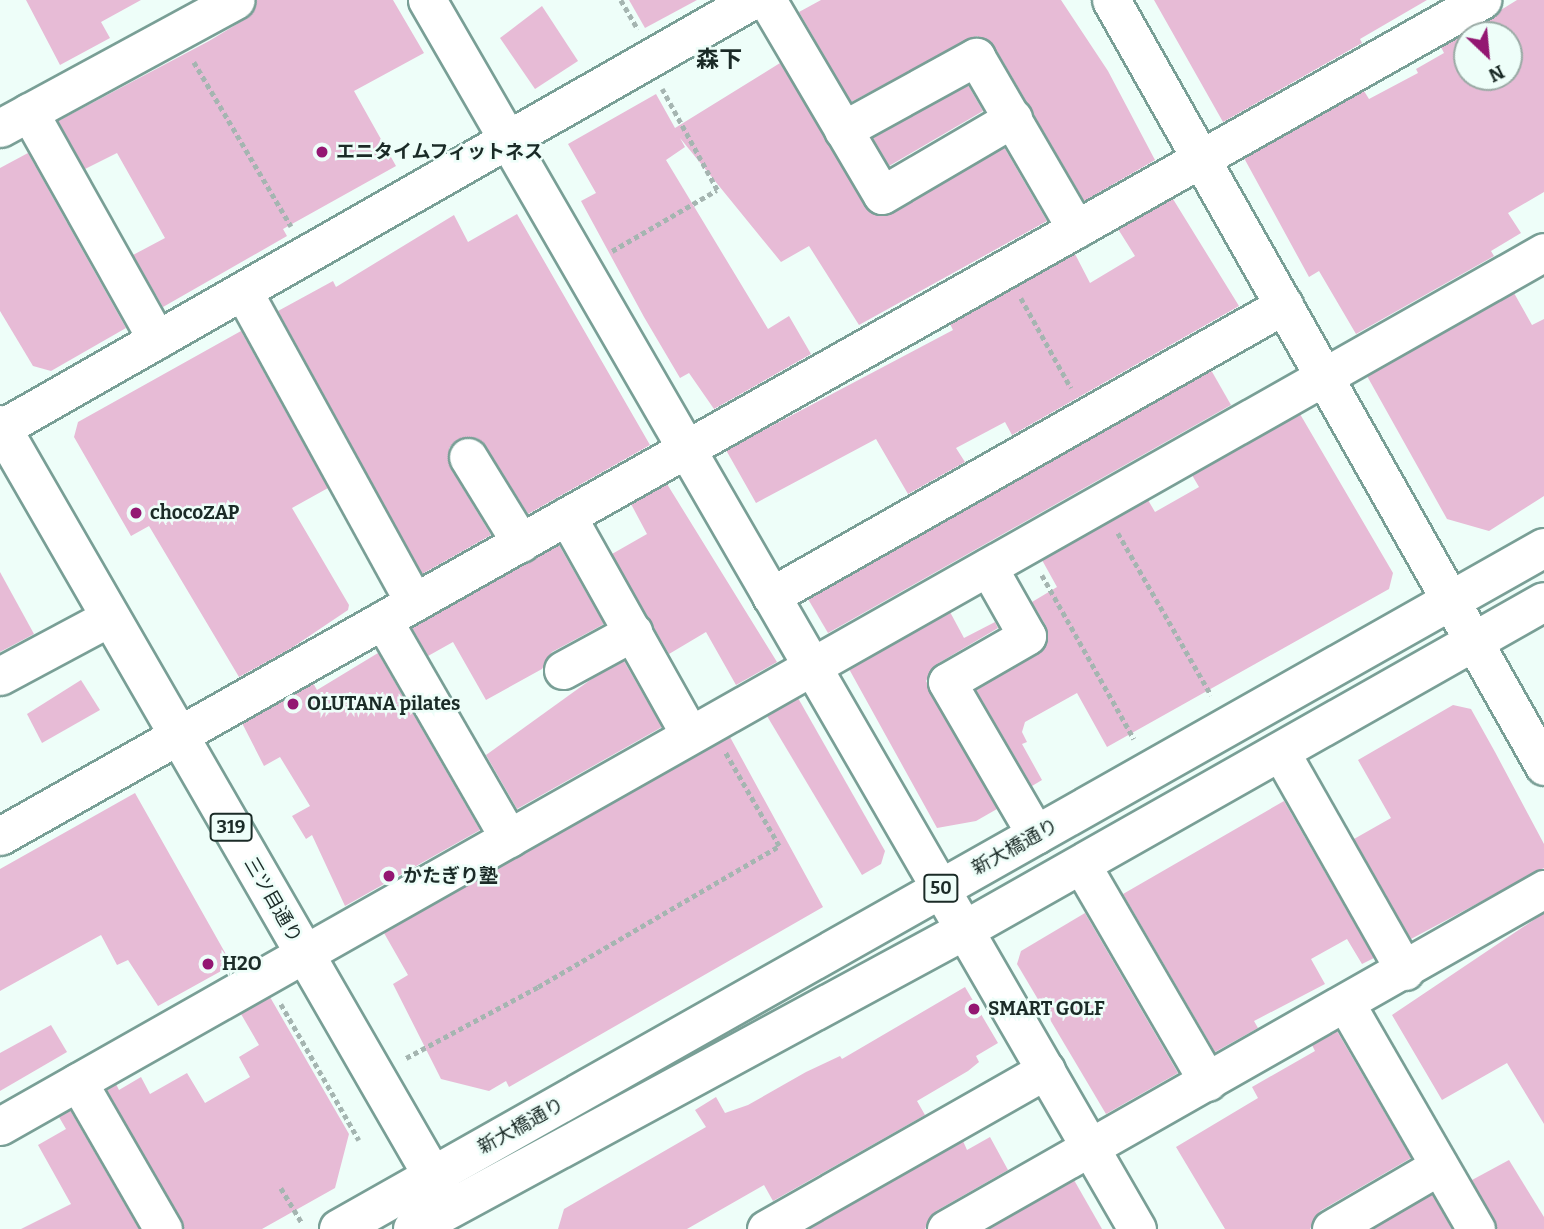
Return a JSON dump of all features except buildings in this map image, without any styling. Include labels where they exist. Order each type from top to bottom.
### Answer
[{"type":"main road","name":"三ツ目通り","points":[[1,428],[449,1204]]},
{"type":"main road","name":"新大橋通り","points":[[413,1229],[941,888],[1544,548]]},
{"type":"main road","name":"新大橋通り","points":[[339,1229],[449,1204],[965,930],[1544,602]]},
{"type":"street","points":[[427,0],[510,139],[1137,1229]]},
{"type":"street","points":[[1,428],[752,0]]},
{"type":"street","points":[[767,0],[882,195],[1013,118]]},
{"type":"street","points":[[1111,0],[1198,160],[1452,599],[1544,766]]},
{"type":"street","points":[[156,340],[10,117],[228,2]]},
{"type":"street","points":[[0,836],[1198,160],[1460,5]]},
{"type":"street","points":[[843,130],[976,57],[1076,229]]},
{"type":"street","points":[[0,1126],[1544,252]]},
{"type":"street","points":[[243,291],[414,602]]},
{"type":"street","points":[[771,596],[1284,305]]},
{"type":"street","points":[[468,457],[521,543]]},
{"type":"street","points":[[568,516],[633,632],[700,730]]},
{"type":"street","points":[[988,567],[1027,636],[947,682],[1036,835]]},
{"type":"street","points":[[0,676],[110,617]]},
{"type":"street","points":[[383,620],[509,838]]},
{"type":"street","points":[[564,670],[633,632]]},
{"type":"street","points":[[1280,751],[1405,971]]},
{"type":"street","points":[[1081,864],[1208,1082]]},
{"type":"street","points":[[946,1229],[1092,1150],[1544,889]]},
{"type":"street","points":[[1346,1004],[1476,1229]]},
{"type":"street","points":[[766,1229],[1046,1070]]},
{"type":"street","points":[[78,1082],[163,1229]]},
{"type":"street","points":[[1331,1229],[1439,1166]]},
{"type":"path","points":[[194,61],[297,236]]},
{"type":"path","points":[[583,267],[717,190],[646,61]]},
{"type":"path","points":[[1004,270],[1087,416]]},
{"type":"path","points":[[1101,503],[1229,726]]},
{"type":"path","points":[[1026,545],[1151,770]]},
{"type":"path","points":[[374,1074],[538,987],[779,846],[700,730]]},
{"type":"path","points":[[275,994],[359,1140]]},
{"type":"path","points":[[281,1188],[302,1223]]},
{"type":"place","name":"エニタイムフィットネス","points":[[322,152]]},
{"type":"place","name":"chocoZAP","points":[[136,513]]},
{"type":"place","name":"OLUTANA pilates","points":[[293,704]]},
{"type":"place","name":"かたぎり塾","points":[[389,876]]},
{"type":"place","name":"H2O","points":[[208,964]]},
{"type":"place","name":"SMART GOLF","points":[[974,1009]]},
{"type":"district","name":"森下","points":[[719,59]]}]
